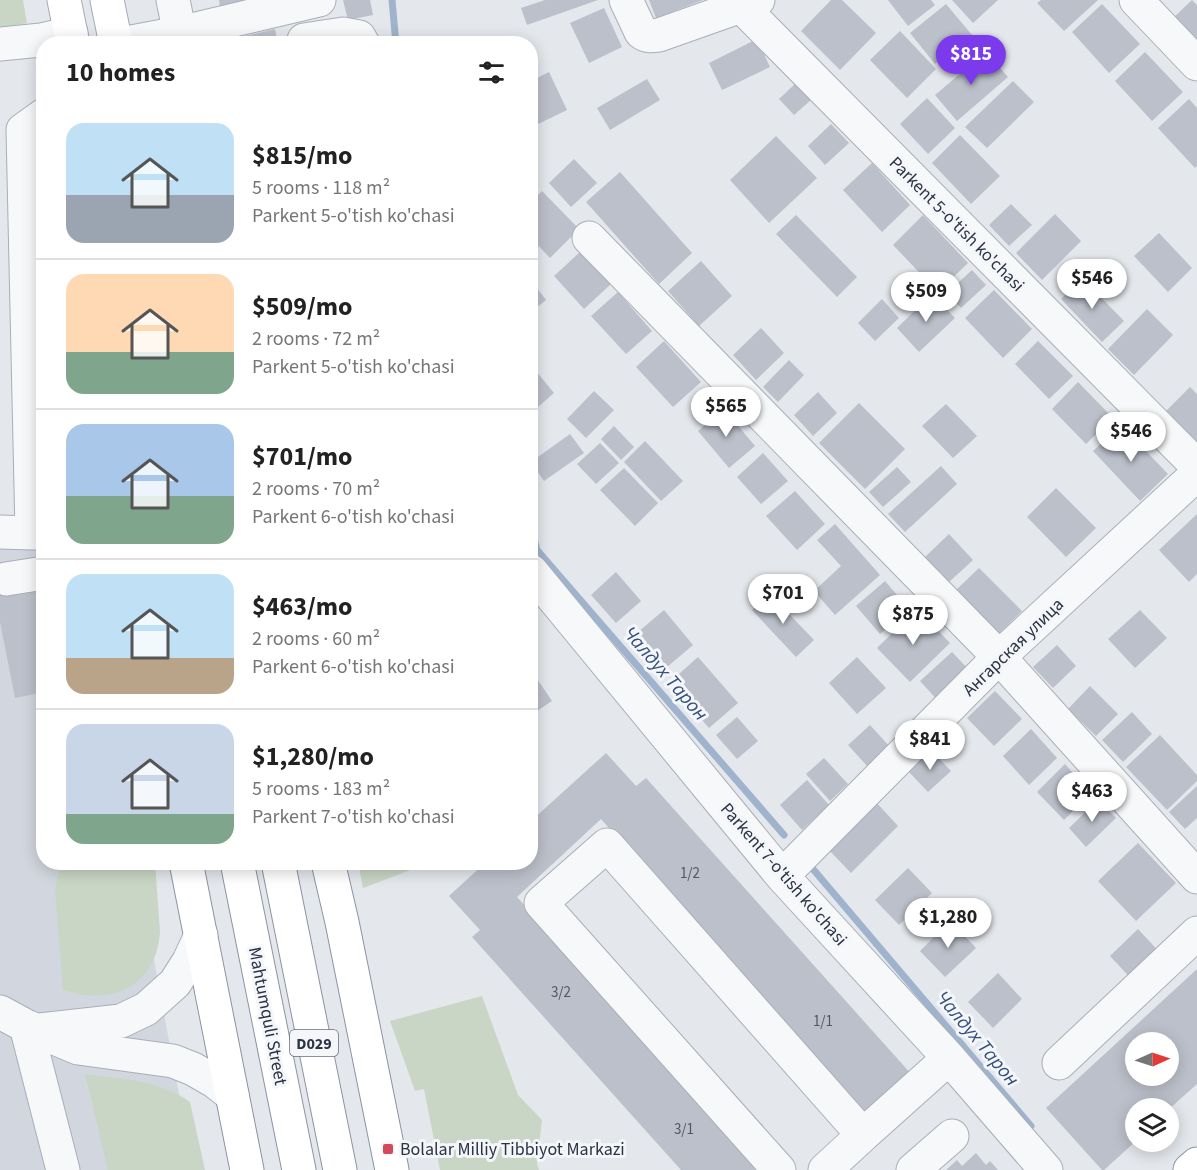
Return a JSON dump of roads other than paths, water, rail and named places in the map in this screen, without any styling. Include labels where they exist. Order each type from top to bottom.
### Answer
[{"type":"main road","points":[[64,0],[72,36]]},
{"type":"main road","points":[[107,0],[114,36]]},
{"type":"main road","points":[[188,870],[247,1170]]},
{"type":"main road","name":"Mahtumquli Street","points":[[239,870],[299,1170]]},
{"type":"main road","name":"D029","points":[[280,870],[340,1170]]},
{"type":"main road","points":[[330,870],[392,1170]]},
{"type":"main road","points":[[1190,1170],[1197,1164]]},
{"type":"street","points":[[173,0],[181,36]]},
{"type":"street","points":[[626,0],[641,32],[646,36],[659,35],[750,3]]},
{"type":"street","points":[[1136,0],[1197,63]]},
{"type":"street","points":[[188,36],[308,1],[312,36]]},
{"type":"street","name":"Parkent 5-o'tish ko'chasi","points":[[750,3],[1197,466]]},
{"type":"street","points":[[333,36],[343,34],[354,36]]},
{"type":"street","points":[[0,44],[36,40]]},
{"type":"street","points":[[22,125],[36,482]]},
{"type":"street","points":[[589,238],[999,657],[1197,877]]},
{"type":"street","name":"Ангарская улица","points":[[782,876],[999,657],[1197,474]]},
{"type":"street","points":[[0,532],[36,533]]},
{"type":"street","points":[[6,579],[36,574]]},
{"type":"street","name":"Parkent 7-o'tish ko'chasi","points":[[538,580],[782,876],[949,1058],[1046,1170]]},
{"type":"street","points":[[779,1170],[541,903],[607,846],[863,1135]]},
{"type":"street","points":[[1059,1063],[1197,933]]},
{"type":"street","points":[[21,1023],[121,1021],[146,1009],[174,983],[189,961],[201,935]]},
{"type":"street","points":[[21,1023],[78,1048],[173,1061],[207,1077],[232,1095]]},
{"type":"street","points":[[21,1023],[63,1170]]},
{"type":"street","points":[[825,1170],[949,1058]]},
{"type":"street","points":[[913,1170],[952,1136]]},
{"type":"waterway","name":"Чалдух Тарон","points":[[392,0],[395,36]]},
{"type":"waterway","name":"Чалдух Тарон","points":[[538,551],[784,835]]},
{"type":"waterway","name":"Чалдух Тарон","points":[[807,862],[1031,1126]]},
{"type":"place","name":"Bolalar Milliy Tibbiyot Markazi","points":[[388,1149]]}]
